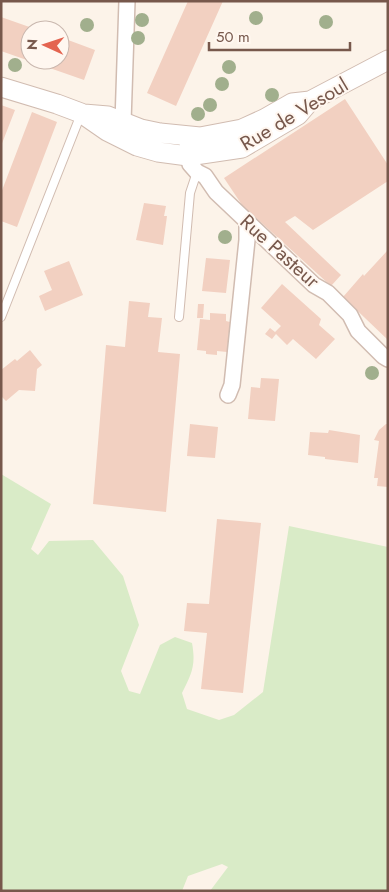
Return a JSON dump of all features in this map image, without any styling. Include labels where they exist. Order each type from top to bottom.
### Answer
[{"type":"street","points":[[115,127],[127,1]]},
{"type":"street","name":"Rue de Vesoul","points":[[115,127],[148,150],[192,164],[242,148],[298,115],[310,101],[388,60]]},
{"type":"street","points":[[1,86],[81,113],[108,116],[115,127]]},
{"type":"street","points":[[115,127],[200,136],[242,129],[292,103],[310,101]]},
{"type":"street","points":[[188,136],[192,164]]},
{"type":"street","name":"Rue Pasteur","points":[[192,164],[205,176],[216,192],[247,222],[314,285],[328,293],[350,315],[358,330],[388,359]]},
{"type":"street","points":[[228,395],[232,385],[247,222]]},
{"type":"lane","points":[[1,316],[81,113]]},
{"type":"lane","points":[[179,317],[192,164]]},
{"type":"green space","points":[[1,474],[51,504],[31,549],[38,555],[49,541],[93,540],[123,576],[139,625],[121,671],[129,691],[140,694],[160,645],[175,637],[192,643],[194,657],[192,669],[182,693],[187,709],[219,720],[234,715],[263,692],[289,526],[388,547],[388,891],[210,891],[228,867],[222,864],[188,876],[182,891],[1,891]]},
{"type":"building","points":[[188,1],[223,1],[176,106],[147,93]]},
{"type":"building","points":[[1,17],[20,24],[20,58],[1,51]]},
{"type":"building","points":[[70,41],[95,50],[84,80],[55,70],[70,70]]},
{"type":"building","points":[[345,99],[388,165],[388,181],[313,230],[295,216],[285,222],[341,275],[331,286],[242,205],[224,178]]},
{"type":"building","points":[[1,105],[15,110],[1,146]]},
{"type":"building","points":[[32,112],[57,122],[17,227],[1,221],[1,193]]},
{"type":"building","points":[[144,203],[166,206],[164,216],[167,216],[163,245],[136,240]]},
{"type":"building","points":[[388,252],[388,340],[343,297]]},
{"type":"building","points":[[206,258],[230,260],[226,293],[202,291]]},
{"type":"building","points":[[69,261],[83,295],[45,311],[39,296],[52,290],[44,271]]},
{"type":"building","points":[[282,284],[321,319],[319,325],[335,339],[316,359],[293,339],[287,345],[276,334],[272,339],[265,334],[270,328],[275,332],[281,326],[261,308]]},
{"type":"building","points":[[129,301],[150,303],[148,317],[162,318],[158,352],[180,354],[166,512],[93,504],[106,345],[125,347]]},
{"type":"building","points":[[198,304],[204,304],[203,318],[197,318]]},
{"type":"building","points":[[210,313],[226,314],[226,321],[230,322],[227,352],[217,351],[217,355],[206,354],[206,351],[197,350],[200,319],[210,320]]},
{"type":"building","points":[[30,350],[42,365],[37,369],[35,391],[19,390],[6,401],[1,396],[1,370],[15,359],[17,361]]},
{"type":"building","points":[[261,378],[279,379],[275,421],[248,419],[251,387],[260,388]]},
{"type":"building","points":[[190,424],[218,427],[215,458],[187,456]]},
{"type":"building","points":[[388,424],[388,487],[377,486],[378,478],[374,478],[379,441],[374,440],[379,430]]},
{"type":"building","points":[[329,430],[360,435],[358,463],[308,455],[310,432],[328,433]]},
{"type":"building","points":[[217,519],[261,523],[243,693],[201,689],[207,633],[184,631],[187,603],[209,604]]}]
